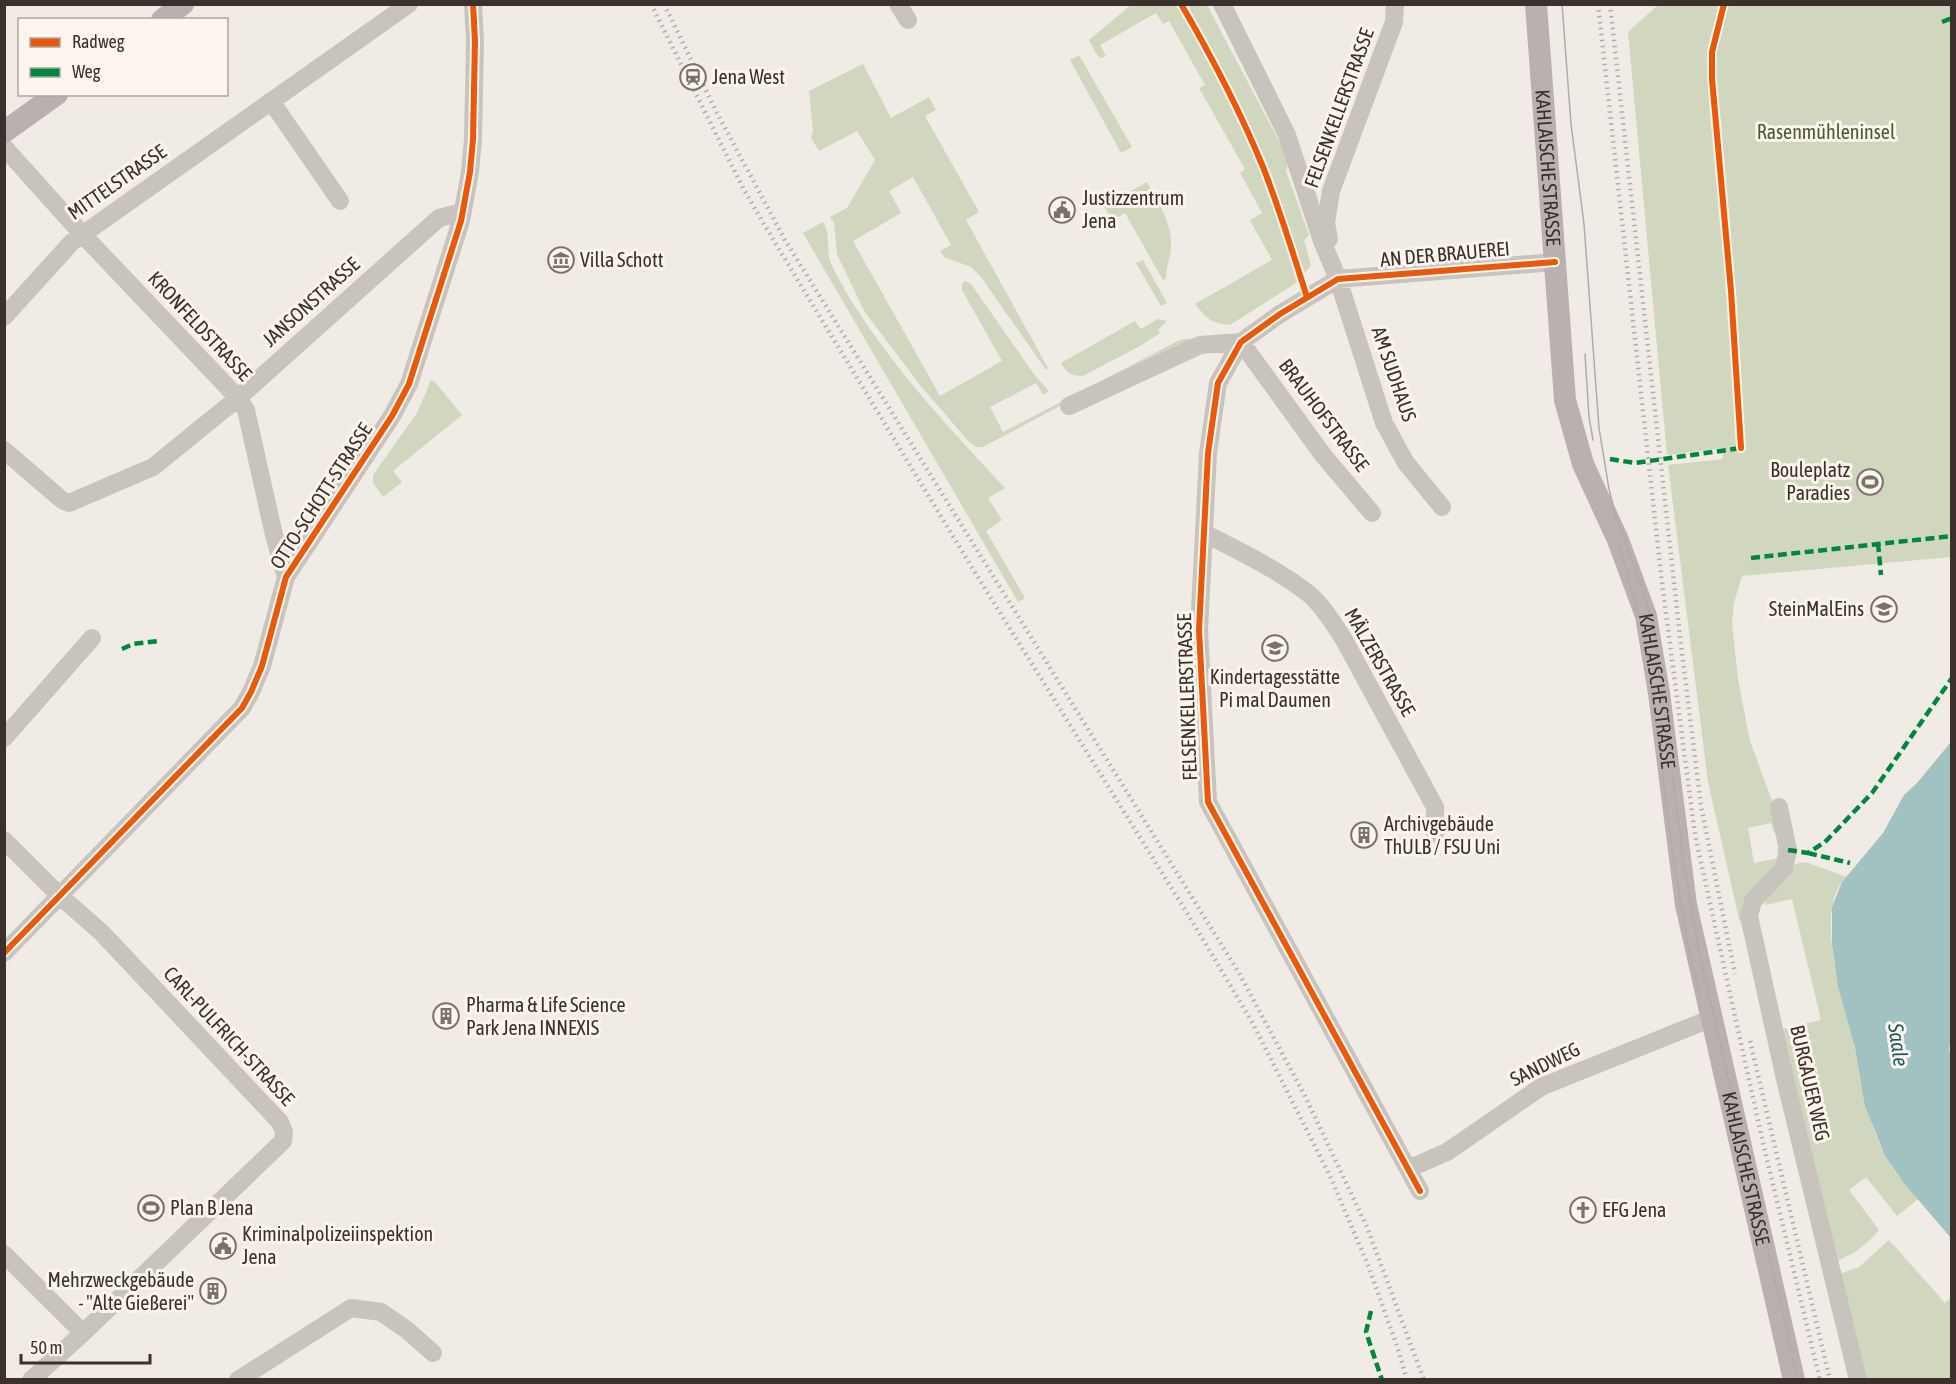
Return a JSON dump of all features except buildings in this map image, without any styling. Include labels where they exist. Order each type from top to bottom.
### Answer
[{"type":"main road","points":[[165,18],[183,4]]},
{"type":"main road","name":"KAHLAISCHE STRASSE","points":[[1536,4],[1566,400],[1583,464],[1618,540],[1646,616],[1659,693],[1686,905],[1710,1019],[1794,1380]]},
{"type":"main road","points":[[4,132],[54,96]]},
{"type":"street","name":"MITTELSTRASSE","points":[[4,317],[72,242],[409,4]]},
{"type":"street","name":"OTTO-SCHOTT-STRASSE","points":[[4,953],[242,708],[262,666],[286,577],[386,426],[409,384],[462,212],[470,172],[475,40],[473,4]]},
{"type":"street","points":[[898,4],[908,20]]},
{"type":"street","points":[[1221,4],[1287,135],[1322,241],[1338,279]]},
{"type":"street","name":"FELSENKELLERSTRASSE","points":[[1395,4],[1394,22],[1331,191],[1326,223],[1338,279],[1280,314],[1241,342],[1218,383],[1209,453],[1198,630],[1208,802],[1410,1168],[1420,1191]]},
{"type":"street","points":[[271,101],[340,201]]},
{"type":"street","name":"KRONFELDSTRASSE","points":[[4,147],[238,398],[246,410],[274,535],[286,577]]},
{"type":"street","name":"JANSONSTRASSE","points":[[4,450],[69,504],[153,467],[238,398],[439,218],[462,212]]},
{"type":"street","name":"AN DER BRAUEREI","points":[[1338,279],[1555,262]]},
{"type":"street","name":"AM SUDHAUS","points":[[1338,279],[1384,423],[1406,464],[1442,507]]},
{"type":"street","points":[[1069,405],[1200,345],[1241,342]]},
{"type":"street","name":"BRAUHOFSTRASSE","points":[[1241,342],[1323,455],[1372,513]]},
{"type":"street","name":"MÄLZERSTRASSE","points":[[1204,533],[1277,572],[1310,595],[1328,615],[1343,638],[1435,807],[1435,834]]},
{"type":"street","points":[[4,738],[92,638]]},
{"type":"street","name":"BURGAUER WEG","points":[[1779,807],[1788,850],[1784,867],[1753,901],[1749,916],[1785,1079],[1858,1380]]},
{"type":"street","name":"CARL-PULFRICH-STRASSE","points":[[4,840],[60,896],[102,933],[280,1122],[284,1132],[283,1141],[31,1380]]},
{"type":"street","name":"SANDWEG","points":[[1410,1168],[1447,1152],[1541,1087],[1710,1019]]},
{"type":"street","points":[[4,1254],[83,1333]]},
{"type":"street","points":[[238,1380],[351,1308],[381,1312],[407,1330],[433,1353]]},
{"type":"green space","points":[[1131,5],[1176,5],[1182,13],[1190,9],[1188,5],[1207,5],[1289,160],[1286,171],[1309,235],[1304,240],[1311,266],[1293,285],[1230,325],[1210,319],[1195,304],[1272,260],[1250,220],[1262,213],[1240,173],[1245,169],[1199,88],[1205,85],[1169,21],[1163,24],[1156,13],[1100,45],[1106,56],[1101,58],[1097,55],[1089,40]]},
{"type":"green space","name":"Rasenmühleninsel","points":[[1658,5],[1951,5],[1951,557],[1742,576],[1734,603],[1732,623],[1738,679],[1750,741],[1771,798],[1778,827],[1774,833],[1771,823],[1748,828],[1754,863],[1779,858],[1777,848],[1781,850],[1782,856],[1742,913],[1740,923],[1708,782],[1668,465],[1723,459],[1723,448],[1667,455],[1628,32]]},
{"type":"green space","points":[[1079,55],[1132,147],[1121,153],[1070,60]]},
{"type":"green space","points":[[863,64],[891,118],[929,97],[936,110],[925,116],[979,212],[966,220],[1048,368],[1046,370],[981,277],[971,267],[944,257],[940,251],[951,245],[913,177],[889,191],[901,213],[853,241],[940,396],[1002,361],[962,290],[962,283],[966,281],[971,284],[1036,377],[1049,391],[1043,395],[1036,383],[990,407],[1003,432],[1176,342],[1186,339],[1195,342],[1092,389],[983,447],[970,443],[920,385],[864,311],[837,254],[834,223],[830,217],[847,208],[875,160],[857,131],[819,151],[811,138],[813,131],[809,91]]},
{"type":"green space","points":[[1147,182],[1163,212],[1171,237],[1166,278],[1163,280],[1125,213],[1112,220],[1104,206]]},
{"type":"green space","points":[[823,222],[827,231],[830,261],[866,323],[922,396],[1005,488],[988,498],[1002,520],[986,531],[1025,598],[1018,602],[803,233]]},
{"type":"green space","points":[[1143,260],[1167,303],[1161,306],[1136,263]]},
{"type":"green space","points":[[1158,319],[1167,321],[1158,330],[1160,333],[1083,376],[1070,373],[1061,363],[1135,321],[1141,329]]},
{"type":"green space","points":[[431,380],[462,415],[393,471],[402,482],[383,497],[373,483],[373,475],[417,413]]},
{"type":"green space","points":[[1806,862],[1846,877],[1836,893],[1831,913],[1831,936],[1839,985],[1874,1129],[1892,1167],[1918,1199],[1897,1216],[1866,1177],[1849,1190],[1879,1230],[1860,1248],[1837,1261],[1779,1030],[1821,1020],[1792,899],[1765,905],[1766,900],[1795,864]]},
{"type":"green space","points":[[1889,1240],[1945,1303],[1951,1297],[1951,1379],[1867,1379],[1840,1274],[1859,1267]]},
{"type":"water","name":"Saale","points":[[1951,742],[1952,1035],[1949,1049],[1952,1058],[1951,1238],[1903,1182],[1885,1156],[1865,1106],[1855,1048],[1838,986],[1832,945],[1832,907],[1842,882],[1883,833],[1904,795]]},
{"type":"tram line","points":[[1562,4],[1571,124],[1584,224],[1599,428],[1609,489],[1616,517],[1643,589],[1655,634],[1684,865],[1700,956],[1798,1380]]},
{"type":"tram line","points":[[1585,354],[1589,417],[1593,440]]},
{"type":"tram line","points":[[1620,548],[1645,638],[1672,848],[1688,947],[1700,996]]},
{"type":"railway","points":[[651,4],[744,190],[777,246],[1252,1022],[1330,1176],[1368,1265],[1407,1380]]},
{"type":"railway","points":[[664,4],[717,113],[785,240],[1239,973],[1305,1096],[1367,1227],[1424,1380]]},
{"type":"railway","points":[[1598,4],[1662,583],[1695,835],[1763,1143],[1820,1380]]},
{"type":"railway","points":[[1610,4],[1680,637],[1701,806],[1735,974]]},
{"type":"railway","points":[[1750,1041],[1830,1380]]},
{"type":"marked path","points":[[1942,22],[1952,18]]},
{"type":"marked path","points":[[1610,459],[1635,463],[1741,448]]},
{"type":"marked path","points":[[1751,558],[1952,536]]},
{"type":"marked path","points":[[1878,543],[1881,575]]},
{"type":"marked path","points":[[122,649],[133,644],[160,641]]},
{"type":"marked path","points":[[1788,850],[1808,853],[1825,842],[1872,793],[1952,678]]},
{"type":"marked path","points":[[1808,853],[1850,863]]},
{"type":"marked path","points":[[1371,1311],[1366,1332],[1382,1380]]},
{"type":"cycle path","points":[[4,953],[242,708],[262,666],[286,577],[392,416],[409,384],[461,221],[470,172],[475,41],[473,4]]},
{"type":"cycle path","points":[[1181,4],[1225,84],[1254,146],[1275,199],[1307,297]]},
{"type":"cycle path","points":[[1724,4],[1712,52],[1712,79],[1731,291],[1741,448]]},
{"type":"cycle path","points":[[1420,1191],[1208,802],[1199,630],[1208,453],[1218,383],[1241,342],[1280,314],[1338,279],[1555,262]]},
{"type":"place","name":"Jena West","points":[[693,77]]},
{"type":"place","name":"Justizzentrum Jena","points":[[1062,210]]},
{"type":"place","name":"Villa Schott","points":[[561,260]]},
{"type":"place","name":"Bouleplatz Paradies","points":[[1870,482]]},
{"type":"place","name":"SteinMalEins","points":[[1884,609]]},
{"type":"place","name":"Kindertagesstätte Pi mal Daumen","points":[[1275,648]]},
{"type":"place","name":"Archivgebäude ThULB / FSU Uni","points":[[1364,835]]},
{"type":"place","name":"Pharma & Life Science Park Jena INNEXIS","points":[[446,1016]]},
{"type":"place","name":"Plan B Jena","points":[[151,1208]]},
{"type":"place","name":"EFG Jena","points":[[1583,1210]]},
{"type":"place","name":"Kriminalpolizeiinspektion Jena","points":[[223,1246]]},
{"type":"place","name":"Mehrzweckgebäude - \"Alte Gießerei\"","points":[[213,1291]]}]
